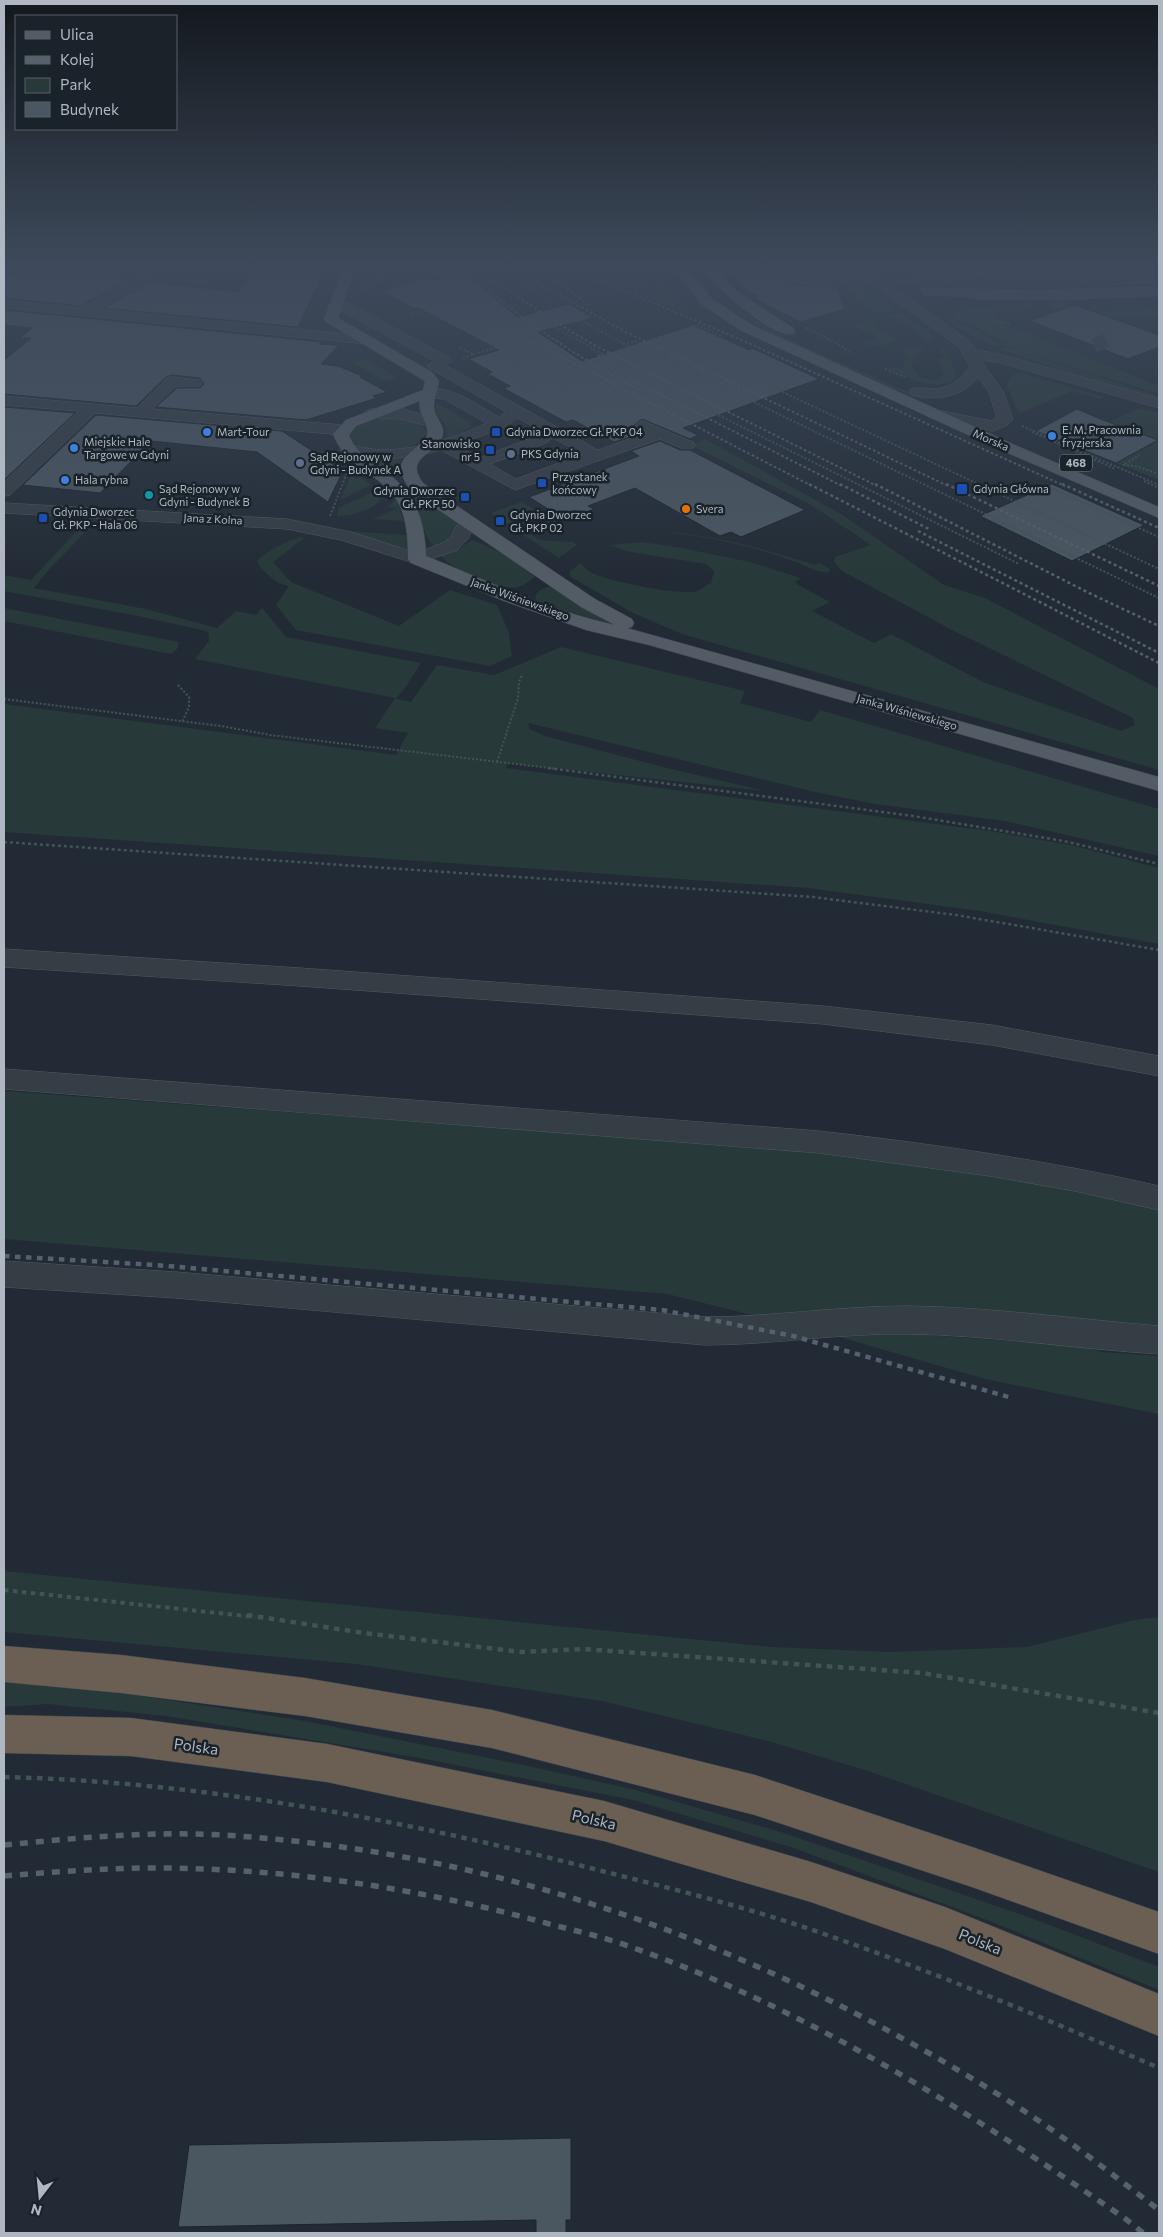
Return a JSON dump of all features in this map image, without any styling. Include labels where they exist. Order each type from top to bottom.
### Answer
[{"type":"highway","points":[[4,1664],[121,1674],[305,1697],[492,1730],[756,1795],[972,1867],[1159,1933]]},
{"type":"highway","name":"Polska","points":[[4,1734],[131,1737],[327,1763],[604,1821],[811,1882],[936,1924],[1105,1991],[1159,2015]]},
{"type":"main road","points":[[427,370],[427,374],[432,381],[426,408],[432,422]]},
{"type":"main road","name":"Morska","points":[[838,370],[1008,448],[1159,513]]},
{"type":"main road","name":"Morska","points":[[873,370],[914,386],[993,426],[1159,498]]},
{"type":"main road","points":[[417,559],[412,519],[405,499],[395,487],[361,463],[348,449],[341,434],[352,423],[371,414],[428,393]]},
{"type":"main road","name":"Janka Wiśniewskiego","points":[[432,422],[436,431],[435,436],[409,464],[408,475],[417,487],[588,603],[654,640]]},
{"type":"main road","name":"Janka Wiśniewskiego","points":[[417,559],[511,597],[593,626],[654,640],[1159,784]]},
{"type":"main road","points":[[511,597],[546,575]]},
{"type":"street","points":[[434,370],[513,408],[596,454]]},
{"type":"street","points":[[914,386],[936,393],[952,390],[965,382],[971,370]]},
{"type":"street","points":[[977,370],[979,384],[993,426],[1008,448]]},
{"type":"street","points":[[933,414],[993,426],[1002,422],[1004,418],[996,391],[982,370]]},
{"type":"street","points":[[990,381],[1004,371],[1010,370]]},
{"type":"street","points":[[1043,370],[1159,404]]},
{"type":"street","points":[[140,413],[172,381],[195,383],[164,415]]},
{"type":"street","points":[[428,393],[448,395],[499,424]]},
{"type":"street","points":[[4,400],[343,430]]},
{"type":"street","points":[[4,491],[91,408]]},
{"type":"street","points":[[348,449],[382,455],[422,450],[499,424],[511,416],[513,408]]},
{"type":"street","points":[[371,414],[403,414],[432,422]]},
{"type":"street","points":[[638,423],[687,445]]},
{"type":"street","points":[[479,463],[540,440],[553,430]]},
{"type":"street","points":[[443,444],[515,485],[596,454],[609,452],[659,434]]},
{"type":"street","name":"Jana z Kolna","points":[[4,508],[287,524],[345,536],[417,559]]},
{"type":"street","points":[[417,559],[451,546],[459,539],[467,521]]},
{"type":"street","points":[[4,958],[300,977],[832,1016],[938,1027],[1159,1066]]},
{"type":"street","points":[[4,1079],[818,1142],[894,1150],[1010,1168],[1159,1198]]},
{"type":"street","points":[[4,1274],[167,1284],[705,1330],[771,1330],[834,1323],[905,1320],[1159,1340]]},
{"type":"path","points":[[519,370],[524,373],[532,370]]},
{"type":"path","points":[[528,370],[596,405],[566,416]]},
{"type":"path","points":[[556,370],[561,373]]},
{"type":"path","points":[[629,370],[1019,564]]},
{"type":"path","points":[[634,373],[638,372],[635,370]]},
{"type":"path","points":[[686,370],[1159,598]]},
{"type":"path","points":[[737,370],[1159,569]]},
{"type":"path","points":[[886,370],[914,386]]},
{"type":"path","points":[[518,390],[568,372]]},
{"type":"path","points":[[527,387],[576,412]]},
{"type":"path","points":[[1023,428],[1098,458],[1159,487],[1023,428]]},
{"type":"path","points":[[317,455],[324,453]]},
{"type":"path","points":[[1117,468],[1140,455]]},
{"type":"path","points":[[1123,465],[1135,466],[1159,474]]},
{"type":"path","points":[[330,517],[350,467]]},
{"type":"path","points":[[498,762],[502,744],[518,698],[519,682],[522,674]]},
{"type":"path","points":[[178,685],[189,697],[189,707],[182,722]]},
{"type":"path","points":[[4,699],[975,825],[1064,841],[1159,864]]},
{"type":"path","points":[[4,842],[813,897],[956,915],[1159,950]]},
{"type":"path","points":[[4,1590],[238,1614],[364,1634],[521,1652],[583,1649],[922,1673],[1159,1713]]},
{"type":"path","points":[[4,1777],[53,1777],[110,1781],[278,1803],[404,1824],[572,1862],[734,1906],[821,1934],[949,1980],[1159,2068]]},
{"type":"green space","points":[[366,370],[384,370],[397,378],[384,381]]},
{"type":"green space","points":[[845,370],[859,370],[943,407]]},
{"type":"green space","points":[[891,370],[914,370],[920,378],[939,380],[944,374],[942,370],[954,370],[956,378],[939,384],[929,384],[910,379]]},
{"type":"green space","points":[[1063,370],[1078,370],[1159,396],[1159,400]]},
{"type":"green space","points":[[1082,370],[1120,370],[1159,386],[1159,394]]},
{"type":"green space","points":[[1019,373],[1104,397],[1100,399],[1072,391],[1021,413],[1016,408],[1006,383],[1012,375]]},
{"type":"green space","points":[[437,403],[468,421],[471,425],[470,428],[445,439],[447,433],[445,425],[435,411]]},
{"type":"green space","points":[[1139,408],[1159,413],[1159,480],[1116,463],[1158,441],[1109,422]]},
{"type":"green space","points":[[383,417],[415,421],[421,424],[426,434],[412,446],[391,451],[370,449],[353,442],[350,434],[351,430],[360,423]]},
{"type":"green space","points":[[705,439],[841,514],[944,585],[985,598],[1159,689],[1159,770],[682,634],[633,613],[571,577],[569,572],[581,563],[597,575],[660,590],[697,591],[711,583],[714,571],[706,564],[625,551],[610,545],[641,542],[677,547],[750,562],[801,578],[795,582],[798,585],[830,602],[812,611],[874,643],[891,634],[983,682],[1121,731],[1135,725],[1133,718],[954,631],[842,571],[834,562],[835,557],[871,545],[811,505],[691,445]]},
{"type":"green space","points":[[402,458],[398,467],[399,475],[392,477],[365,459]]},
{"type":"green space","points":[[351,475],[356,479],[360,477],[371,485],[340,500]]},
{"type":"green space","points":[[381,488],[383,495],[375,505],[350,515],[337,516],[338,508]]},
{"type":"green space","points":[[410,489],[455,520],[457,527],[448,540],[435,546],[432,545],[412,496],[407,490]]},
{"type":"green space","points":[[396,499],[404,521],[372,519],[398,508],[388,507]]},
{"type":"green space","points":[[521,502],[558,524],[555,526],[506,523],[491,513]]},
{"type":"green space","points":[[86,521],[94,521],[48,570],[34,588],[146,609],[217,628],[236,611],[256,615],[262,608],[286,637],[421,663],[396,699],[411,702],[437,665],[494,675],[561,647],[745,691],[740,703],[811,722],[820,710],[1159,809],[1159,856],[1005,821],[875,804],[815,792],[528,723],[530,729],[545,736],[765,791],[508,763],[506,768],[990,831],[1071,845],[1159,868],[1159,944],[980,911],[808,888],[4,832],[4,704],[396,755],[408,733],[375,728],[395,698],[195,659],[209,641],[209,634],[206,631],[4,591],[4,575],[31,580]]},
{"type":"green space","points":[[511,527],[531,528],[526,531],[540,540],[573,542],[577,545],[559,558]]},
{"type":"green space","points":[[347,531],[406,535],[413,549],[397,547]]},
{"type":"green space","points":[[656,531],[697,535],[736,543],[815,565],[819,563],[830,569],[829,572],[821,572],[760,550],[691,535]]},
{"type":"green space","points":[[300,537],[304,538],[273,562],[291,582],[399,626],[450,590],[497,605],[509,633],[512,656],[490,666],[296,630],[276,605],[289,586],[270,577],[257,561],[272,550]]},
{"type":"green space","points":[[472,540],[508,556],[535,577],[518,587],[499,586],[477,579],[455,567],[440,555],[457,550]]},
{"type":"green space","points":[[552,586],[631,630],[537,601],[535,598],[539,591]]},
{"type":"green space","points":[[4,608],[179,642],[177,649],[171,654],[4,621]]},
{"type":"green space","points":[[4,1091],[772,1148],[934,1165],[1006,1177],[1145,1205],[1159,1208],[1159,1330],[1051,1321],[768,1319],[667,1294],[4,1239]]},
{"type":"green space","points":[[895,1333],[1082,1346],[1102,1352],[1159,1356],[1159,1414],[985,1379],[836,1336]]},
{"type":"green space","points":[[4,1571],[772,1647],[891,1652],[1027,1647],[1134,1620],[1159,1617],[1159,1872],[868,1771],[768,1741],[602,1701],[356,1664],[4,1632]]},
{"type":"green space","points":[[4,1682],[135,1695],[305,1721],[636,1790],[784,1833],[1031,1918],[1159,1967],[1159,1990],[987,1920],[794,1848],[633,1800],[415,1757],[166,1716],[48,1704],[4,1707]]},
{"type":"building","points":[[4,370],[349,370],[362,376],[360,377],[387,392],[373,396],[377,398],[306,420],[156,407],[177,388],[200,388],[204,384],[200,378],[172,375],[166,377],[136,406],[4,394]]},
{"type":"building","points":[[489,370],[800,370],[819,379],[683,428],[698,435],[690,439],[642,419],[633,426],[642,433],[614,442],[573,420],[566,422],[503,388],[510,386],[488,374],[492,372]]},
{"type":"building","points":[[4,407],[75,413],[4,480]]},
{"type":"building","points":[[1077,409],[1158,440],[1116,463],[1036,431]]},
{"type":"building","points":[[96,415],[282,431],[343,471],[328,502],[257,452],[151,441],[100,493],[23,485]]},
{"type":"building","points":[[660,441],[680,450],[690,450],[805,510],[741,537],[731,532],[720,536],[635,488],[588,506],[594,509],[567,521],[529,497],[639,456],[631,451]]},
{"type":"building","points":[[1052,484],[1144,525],[1072,561],[980,516]]},
{"type":"building","points":[[571,2138],[571,2220],[566,2220],[566,2233],[536,2233],[536,2220],[178,2227],[189,2145]]},
{"type":"railway","points":[[588,370],[812,486]]},
{"type":"railway","points":[[605,370],[640,390]]},
{"type":"railway","points":[[645,370],[877,486]]},
{"type":"railway","points":[[706,370],[948,486]]},
{"type":"railway","points":[[809,370],[1065,486]]},
{"type":"railway","points":[[634,381],[842,486]]},
{"type":"railway","points":[[809,484],[1159,663]]},
{"type":"railway","points":[[840,484],[931,530]]},
{"type":"railway","points":[[875,484],[1089,593],[1159,626]]},
{"type":"railway","points":[[946,484],[1159,586]]},
{"type":"railway","points":[[1062,484],[1159,528]]},
{"type":"railway","points":[[918,531],[1159,653]]},
{"type":"railway","points":[[4,1256],[156,1265],[662,1310],[793,1336],[1009,1397]]},
{"type":"railway","points":[[4,1845],[168,1834],[222,1835],[328,1845],[432,1862],[533,1887],[632,1917],[729,1954],[823,1997],[916,2046],[1027,2113],[1084,2153],[1159,2210]]},
{"type":"railway","points":[[4,1876],[142,1868],[242,1871],[291,1875],[389,1888],[438,1897],[617,1942],[694,1971],[759,2000],[822,2031],[884,2065],[945,2101],[1064,2177],[1143,2233]]},
{"type":"place","name":"Mart-Tour","points":[[207,432]]},
{"type":"place","name":"Gdynia Dworzec Gł. PKP 04","points":[[496,432]]},
{"type":"place","name":"E. M. Pracownia fryzjerska","points":[[1052,436]]},
{"type":"place","name":"Miejskie Hale Targowe w Gdyni","points":[[74,448]]},
{"type":"place","name":"Stanowisko nr 5","points":[[490,450]]},
{"type":"place","name":"PKS Gdynia","points":[[511,454]]},
{"type":"place","name":"Sąd Rejonowy w Gdyni - Budynek A","points":[[300,463]]},
{"type":"place","name":"Hala rybna","points":[[65,480]]},
{"type":"place","name":"Przystanek końcowy","points":[[542,483]]},
{"type":"place","name":"Gdynia Główna","points":[[962,489]]},
{"type":"place","name":"Sąd Rejonowy w Gdyni - Budynek B","points":[[149,495]]},
{"type":"place","name":"Gdynia Dworzec Gł. PKP 50","points":[[465,497]]},
{"type":"place","name":"Svera","points":[[686,509]]},
{"type":"place","name":"Gdynia Dworzec Gł. PKP - Hala 06","points":[[43,518]]},
{"type":"place","name":"Gdynia Dworzec Gł. PKP 02","points":[[500,521]]}]
